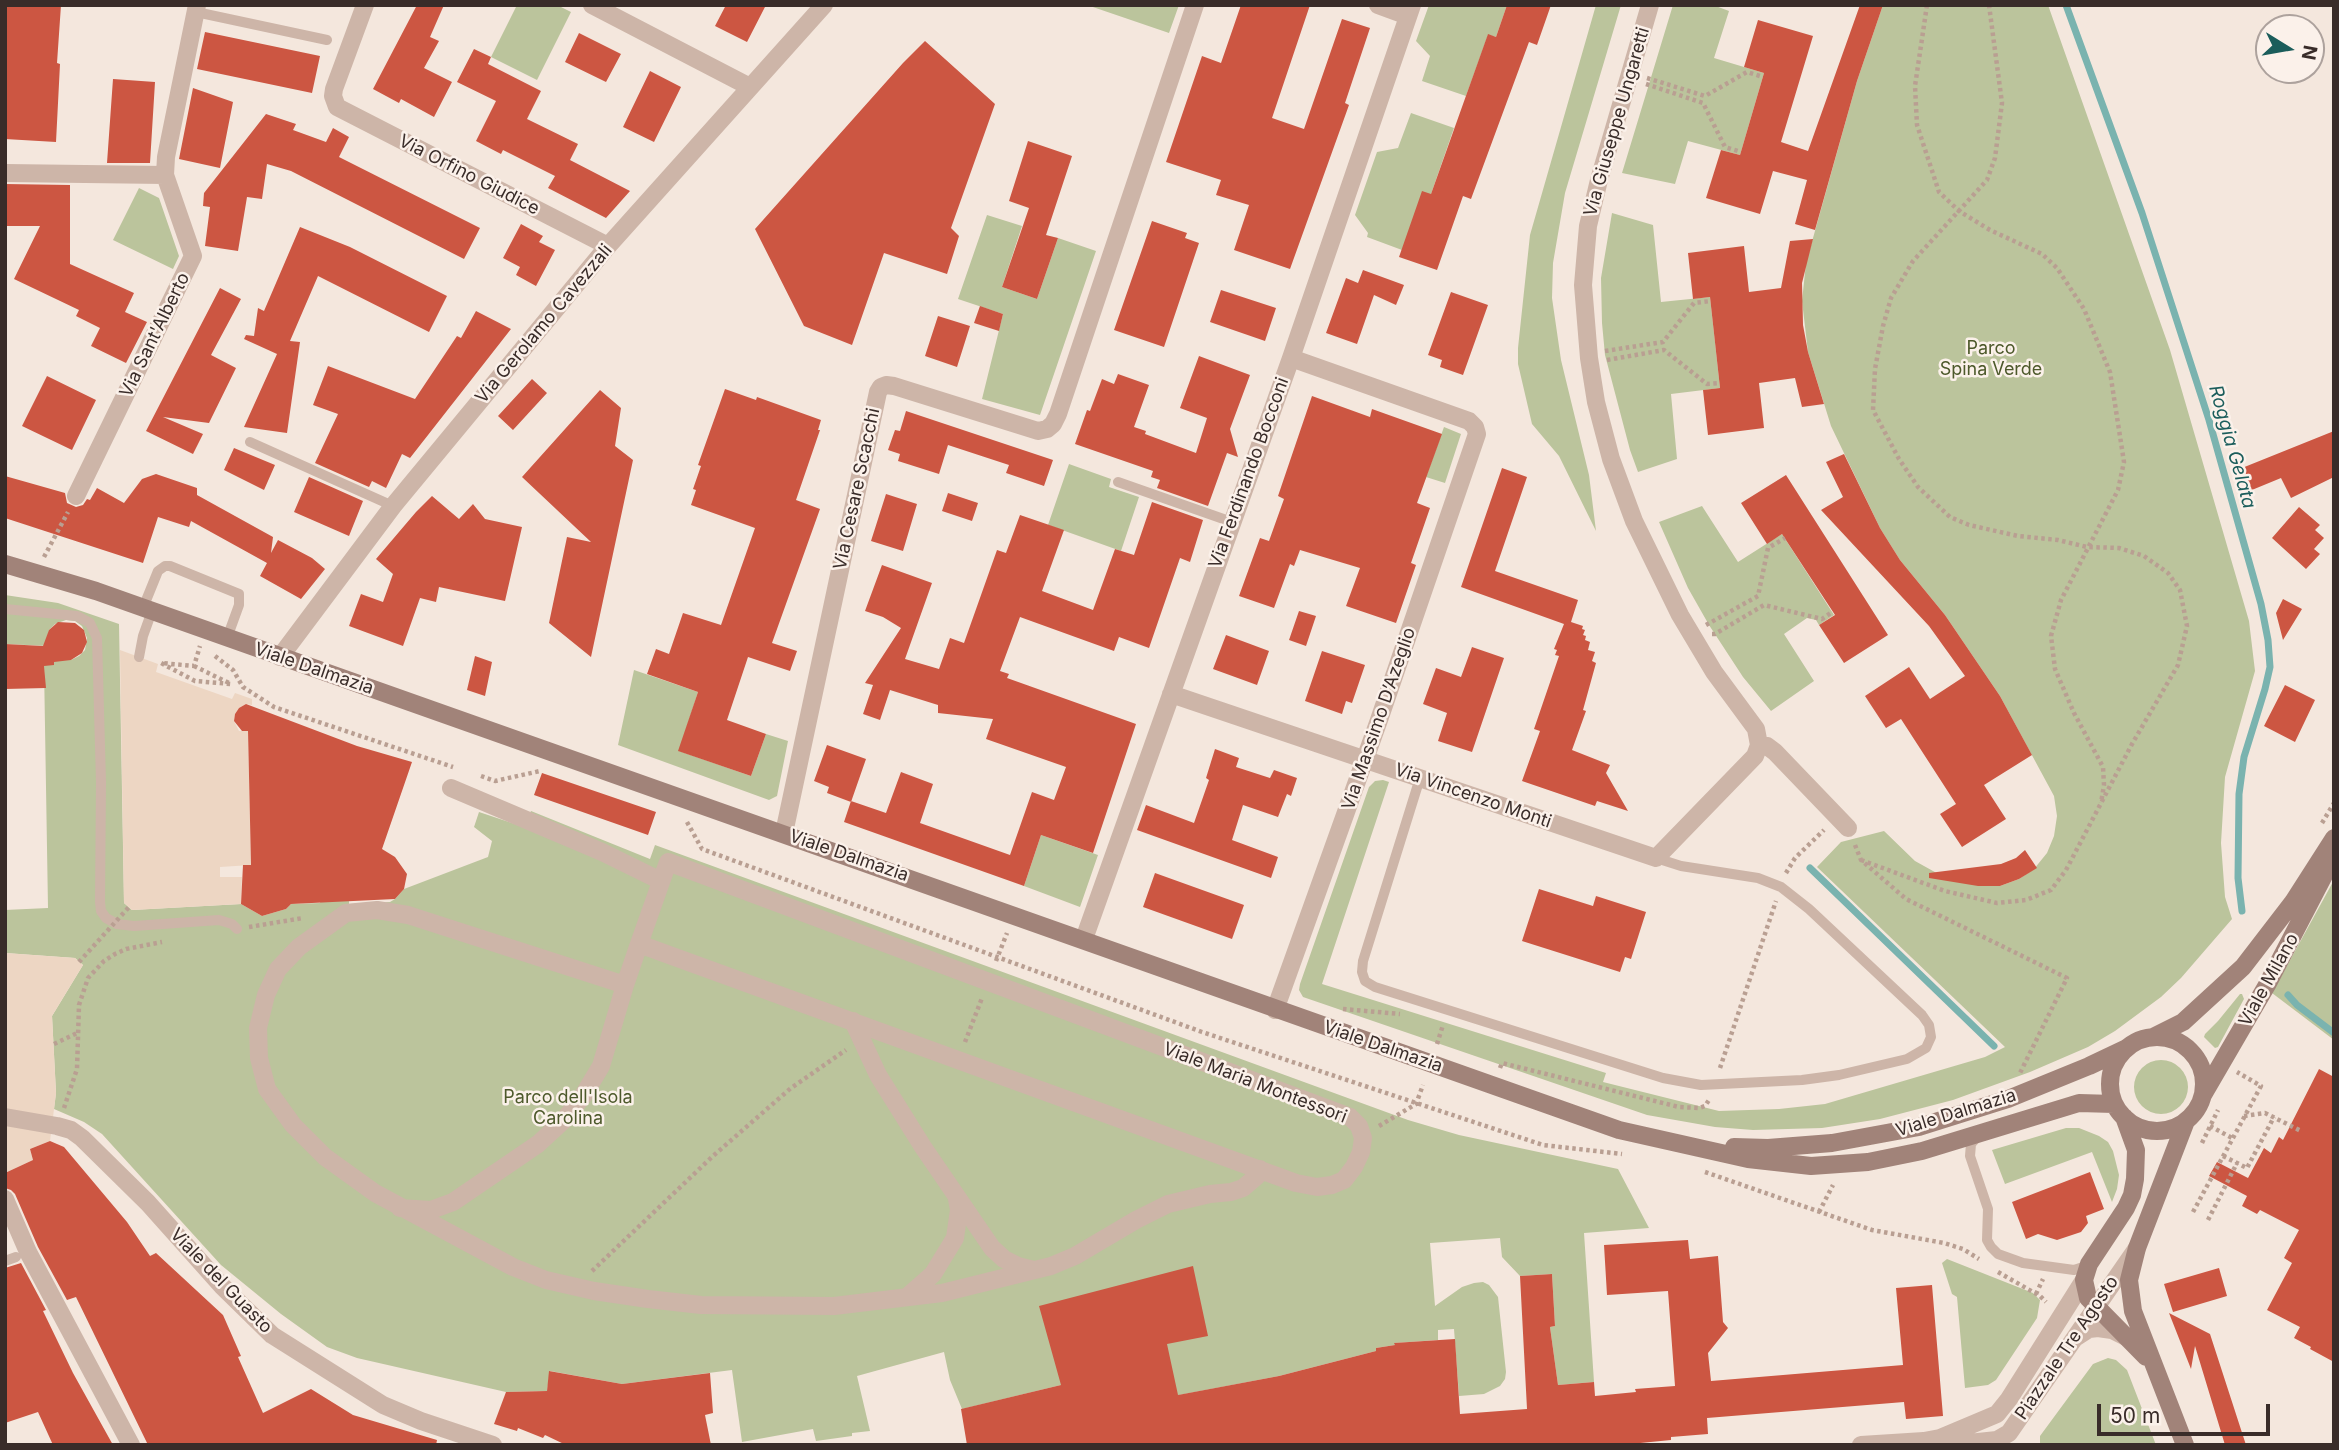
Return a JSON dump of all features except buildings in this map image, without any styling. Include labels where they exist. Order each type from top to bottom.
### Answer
[{"type":"street","name":"Via Orfino Giudice","points":[[365,5],[334,89],[334,102],[337,107],[608,246]]},
{"type":"street","points":[[592,5],[750,87]]},
{"type":"street","name":"Via Gerolamo Cavezzali","points":[[280,657],[393,506],[608,246],[824,5]]},
{"type":"street","name":"Via Cesare Scacchi","points":[[784,833],[878,392],[881,387],[894,386],[1038,431],[1053,424],[1195,5]]},
{"type":"street","points":[[1378,5],[1410,11]]},
{"type":"street","name":"Via Giuseppe Ungaretti","points":[[1650,5],[1598,180],[1588,226],[1583,285],[1596,402],[1611,459],[1634,521],[1686,626],[1714,672],[1756,729],[1759,745],[1767,746],[1774,752],[1843,822]]},
{"type":"street","name":"Via Sant'Alberto","points":[[76,496],[193,256],[165,174],[166,157],[196,9]]},
{"type":"street","name":"Via Ferdinando Bocconi","points":[[1084,939],[1410,11]]},
{"type":"street","points":[[5,173],[165,174]]},
{"type":"street","name":"Via Massimo D’Azeglio","points":[[1275,1010],[1477,437],[1475,427],[1469,421],[1290,358]]},
{"type":"street","name":"Viale Dalmazia","points":[[5,564],[148,609],[1619,1130],[1748,1159],[1811,1166],[1897,1156],[1979,1135],[2079,1103],[2119,1111]]},
{"type":"street","name":"Via Vincenzo Monti","points":[[1171,694],[1656,858]]},
{"type":"street","points":[[1656,858],[1755,756],[1759,745]]},
{"type":"street","points":[[400,1208],[430,1210],[453,1202],[538,1144],[563,1121],[583,1097],[601,1066],[625,985],[661,881],[602,852],[451,788]]},
{"type":"street","name":"Viale Milano","points":[[2150,1038],[2183,1022],[2243,967],[2292,902],[2327,832]]},
{"type":"street","name":"Viale Milano","points":[[2200,1101],[2267,985],[2334,856]]},
{"type":"street","name":"Viale Maria Montessori","points":[[639,944],[1309,1186],[1332,1185],[1344,1180],[1361,1152],[1363,1138],[1359,1126],[1350,1117],[668,862],[661,881]]},
{"type":"street","points":[[625,985],[408,915],[376,910],[346,914],[299,947],[278,969],[266,995],[258,1028],[259,1058],[267,1089],[293,1125],[325,1157],[400,1208],[513,1267],[546,1280],[648,1299],[701,1305],[834,1306],[942,1293],[1051,1266],[1075,1256],[1136,1220],[1168,1205],[1242,1188],[1257,1176],[1260,1169]]},
{"type":"street","points":[[853,1021],[878,1075],[992,1248],[1004,1259],[1035,1270]]},
{"type":"street","points":[[2119,1111],[2140,1128],[2152,1131],[2175,1127],[2186,1121],[2194,1112],[2203,1090],[2203,1078],[2193,1055],[2174,1041],[2150,1038],[2127,1048],[2113,1068],[2110,1080],[2119,1111],[2136,1150],[2136,1178],[2126,1209],[2086,1272],[2088,1297],[2143,1352],[2157,1375]]},
{"type":"street","name":"Viale Dalmazia","points":[[1693,1145],[1768,1148],[1888,1134],[1961,1115],[2008,1099],[2127,1048]]},
{"type":"street","name":"Viale del Guasto","points":[[5,1117],[57,1126],[71,1130],[82,1138],[148,1203],[222,1286],[272,1335],[383,1405],[493,1445]]},
{"type":"street","points":[[2185,1445],[2133,1311],[2130,1296],[2131,1264],[2186,1121]]},
{"type":"street","points":[[908,1297],[933,1274],[955,1238],[959,1210],[956,1196]]},
{"type":"street","points":[[5,1199],[28,1252],[131,1445]]},
{"type":"street","name":"Piazzale Tre Agosto","points":[[1950,1445],[1990,1443],[2010,1433],[2137,1248]]},
{"type":"street","name":"Piazzale Tre Agosto","points":[[1861,1445],[1929,1443],[1988,1419],[2002,1408],[2057,1325],[2086,1272]]},
{"type":"street","points":[[2075,1338],[2089,1329],[2098,1328],[2114,1330],[2130,1339]]},
{"type":"lane","points":[[196,9],[327,40]]},
{"type":"lane","points":[[250,442],[393,506]]},
{"type":"lane","points":[[1118,482],[1232,522]]},
{"type":"lane","points":[[139,657],[148,609],[159,571],[165,566],[239,594],[239,605],[227,638]]},
{"type":"lane","points":[[5,609],[77,616],[90,623],[97,638],[101,782],[100,902],[101,911],[106,918],[117,924],[134,926],[219,920],[232,923],[237,929]]},
{"type":"lane","points":[[1420,778],[1363,961],[1365,981],[1375,987],[1681,1083],[1715,1086],[1839,1075],[1907,1059],[1926,1048],[1931,1037],[1929,1025],[1922,1015],[1809,909],[1781,887],[1758,878],[1692,868],[1656,858]]},
{"type":"lane","points":[[1979,1135],[1970,1144],[1970,1156],[1989,1209],[1987,1240],[1990,1247],[1997,1254],[2023,1263],[2086,1272]]},
{"type":"lane","points":[[5,1261],[16,1257]]},
{"type":"lane","points":[[1990,1443],[1991,1425],[2002,1408]]},
{"type":"path","points":[[1927,5],[1915,86],[1917,125],[1939,192],[1959,211],[1990,230],[2042,254],[2057,268],[2084,309],[2110,372],[2124,462],[2118,490],[2061,600],[2051,636],[2055,669],[2074,713],[2103,767],[2101,807]]},
{"type":"path","points":[[1861,860],[1945,891],[1997,903],[2026,900],[2051,890],[2066,870],[2132,744],[2178,665],[2187,626],[2180,590],[2168,573],[2144,556],[2119,548],[2087,547],[2058,540],[2006,534],[1969,525],[1950,517],[1918,487],[1899,459],[1873,410],[1875,369],[1891,298],[1913,261],[1987,180],[1995,158],[2002,103],[1989,5]]},
{"type":"path","points":[[1629,76],[1650,79],[1705,96],[1747,72],[1763,77]]},
{"type":"path","points":[[1629,76],[1648,86],[1703,103],[1725,147],[1741,152]]},
{"type":"path","points":[[1589,358],[1605,351],[1663,342],[1694,303],[1711,301]]},
{"type":"path","points":[[1589,358],[1607,360],[1664,351],[1707,384],[1720,383]]},
{"type":"path","points":[[1686,626],[1709,625],[1758,596],[1768,548],[1785,538]]},
{"type":"path","points":[[1686,626],[1715,634],[1764,605],[1822,619],[1832,612]]},
{"type":"path","points":[[194,666],[201,645],[233,670],[243,687],[274,707],[458,769]]},
{"type":"path","points":[[161,663],[194,666],[231,684],[194,683],[161,663]]},
{"type":"path","points":[[470,773],[495,781],[540,771],[553,775]]},
{"type":"path","points":[[2327,832],[2334,803]]},
{"type":"path","points":[[677,818],[689,822],[702,849],[1202,1032],[1543,1145],[1624,1154]]},
{"type":"path","points":[[1493,1085],[1502,1063],[1692,1109],[1705,1106],[1715,1086],[1786,872],[1795,859],[1843,822],[1861,860],[1906,899],[2067,978],[2021,1072]]},
{"type":"path","points":[[79,962],[128,907]]},
{"type":"path","points":[[237,929],[310,918]]},
{"type":"path","points":[[57,1126],[77,1069],[77,1033],[82,991],[95,968],[126,949],[163,942]]},
{"type":"path","points":[[958,1059],[997,959]]},
{"type":"path","points":[[1341,1009],[1408,1014]]},
{"type":"path","points":[[1431,1021],[1443,1025]]},
{"type":"path","points":[[54,1044],[77,1033]]},
{"type":"path","points":[[576,1287],[713,1156],[791,1088],[862,1040]]},
{"type":"path","points":[[2232,1083],[2243,1060]]},
{"type":"path","points":[[2193,1212],[2261,1086],[2237,1072]]},
{"type":"path","points":[[1361,1132],[1385,1123],[1416,1104],[1423,1085]]},
{"type":"path","points":[[2197,1151],[2221,1105]]},
{"type":"path","points":[[2244,1116],[2265,1112],[2301,1131]]},
{"type":"path","points":[[2223,1156],[2247,1168],[2274,1117]]},
{"type":"path","points":[[2210,1126],[2232,1138]]},
{"type":"path","points":[[2208,1220],[2238,1163]]},
{"type":"path","points":[[1703,1171],[1872,1230],[1944,1243],[1963,1249],[1982,1260]]},
{"type":"path","points":[[1992,1268],[2046,1301],[2045,1317],[2057,1325]]},
{"type":"green space","points":[[517,5],[557,5],[571,12],[537,80],[491,57]]},
{"type":"green space","points":[[1087,5],[1179,5],[1169,33]]},
{"type":"green space","points":[[1429,5],[1507,5],[1496,37],[1488,35],[1466,96],[1422,81],[1430,56],[1416,41]]},
{"type":"green space","points":[[1596,5],[1621,5],[1565,193],[1553,263],[1552,298],[1561,360],[1589,475],[1596,531],[1559,456],[1532,424],[1518,364],[1518,348],[1530,235]]},
{"type":"green space","points":[[1673,5],[1713,5],[1729,11],[1714,58],[1764,73],[1740,155],[1688,141],[1675,184],[1622,173]]},
{"type":"green space","name":"Parco Spina Verde","points":[[1883,5],[2048,5],[2170,350],[2249,621],[2255,671],[2225,777],[2221,843],[2225,897],[2232,919],[2161,997],[2088,1047],[1953,1100],[1880,1119],[1822,1128],[1753,1130],[1715,1127],[1647,1115],[1303,997],[1299,990],[1300,984],[1369,787],[1375,781],[1383,780],[1389,782],[1322,984],[1606,1073],[1603,1082],[1719,1111],[1825,1104],[1985,1057],[2005,1047],[1817,867],[1841,842],[1884,831],[1915,861],[1942,876],[2000,886],[2019,879],[2034,869],[2047,853],[2054,836],[2057,816],[2054,796],[2000,696],[1945,615],[1900,560],[1880,528],[1831,426],[1808,352],[1802,301],[1806,263],[1857,81]]},
{"type":"green space","points":[[1411,113],[1454,128],[1431,194],[1402,250],[1367,237],[1368,233],[1355,215],[1377,152],[1398,148]]},
{"type":"green space","points":[[139,188],[159,198],[179,256],[173,269],[113,240]]},
{"type":"green space","points":[[1612,213],[1653,225],[1661,302],[1710,297],[1720,388],[1671,394],[1677,459],[1638,472],[1605,355],[1601,278]]},
{"type":"green space","points":[[987,215],[1022,226],[1002,287],[1037,299],[1058,238],[1096,251],[1040,415],[982,399],[1003,314],[958,299]]},
{"type":"green space","points":[[1444,427],[1461,434],[1445,483],[1426,477]]},
{"type":"green space","points":[[1069,464],[1111,479],[1109,487],[1139,497],[1121,551],[1048,525]]},
{"type":"green space","points":[[1702,506],[1738,562],[1782,534],[1834,615],[1819,625],[1816,620],[1807,618],[1784,634],[1814,681],[1771,711],[1743,677],[1709,625],[1688,588],[1659,522]]},
{"type":"green space","name":"Parco dell'Isola Carolina","points":[[5,595],[58,603],[119,624],[124,903],[132,910],[241,904],[262,916],[286,909],[291,904],[320,903],[321,899],[349,899],[349,904],[390,902],[404,889],[488,857],[492,841],[474,827],[479,812],[524,827],[531,811],[650,859],[655,845],[1408,1120],[1459,1135],[1618,1169],[1649,1228],[1584,1233],[1594,1382],[1558,1385],[1550,1327],[1555,1326],[1552,1274],[1520,1276],[1502,1257],[1500,1238],[1430,1243],[1435,1306],[1462,1287],[1474,1283],[1483,1282],[1489,1285],[1498,1297],[1505,1379],[1500,1386],[1484,1394],[1459,1396],[1454,1329],[1438,1330],[1438,1340],[1395,1343],[1376,1348],[1376,1351],[1279,1376],[1137,1403],[1061,1385],[962,1409],[950,1380],[944,1352],[857,1376],[870,1431],[816,1441],[813,1429],[742,1442],[732,1370],[622,1384],[550,1371],[547,1391],[506,1392],[357,1358],[327,1347],[221,1265],[102,1134],[84,1122],[54,1109],[56,1093],[52,1016],[83,965],[75,958],[5,953],[5,910],[48,908],[44,666],[53,655],[71,660],[79,656],[85,650],[87,638],[82,626],[75,621],[66,620],[55,624],[49,630],[48,646],[5,644]]},
{"type":"green space","points":[[634,670],[698,692],[679,751],[751,776],[766,734],[788,741],[777,796],[769,800],[618,745]]},
{"type":"green space","points":[[1041,835],[1098,855],[1080,907],[1024,886]]},
{"type":"green space","points":[[2334,880],[2334,1040],[2272,993]]},
{"type":"green space","points":[[2240,994],[2244,999],[2215,1048],[2204,1037],[2205,1034]]},
{"type":"green space","points":[[2161,1060],[2180,1068],[2188,1087],[2180,1106],[2161,1114],[2142,1106],[2134,1087],[2142,1068]]},
{"type":"green space","points":[[2066,1128],[2079,1128],[2108,1142],[2119,1175],[2112,1202],[2092,1152],[2005,1184],[1992,1150]]},
{"type":"green space","points":[[1947,1259],[2033,1293],[2040,1300],[2037,1318],[1996,1380],[1988,1385],[1965,1388],[1957,1297],[1952,1294],[1942,1263]]},
{"type":"green space","points":[[2108,1358],[2116,1360],[2127,1370],[2156,1445],[2040,1445],[2040,1436],[2093,1364]]},
{"type":"shaded area","points":[[120,650],[158,664],[156,672],[232,699],[235,693],[252,699],[252,705],[246,704],[239,708],[234,721],[239,731],[248,731],[251,865],[220,867],[220,877],[242,877],[241,904],[132,910],[124,903]]},
{"type":"shaded area","points":[[5,953],[75,958],[83,965],[52,1016],[56,1093],[50,1141],[30,1149],[33,1160],[5,1173]]},
{"type":"waterway","name":"Roggia Gelata","points":[[2066,5],[2142,213],[2209,420],[2261,604],[2268,640],[2270,667],[2244,757],[2239,794],[2238,878],[2242,911]]},
{"type":"waterway","points":[[1810,868],[1994,1046]]},
{"type":"waterway","name":"Roggia Gelata","points":[[2288,995],[2334,1033]]}]
